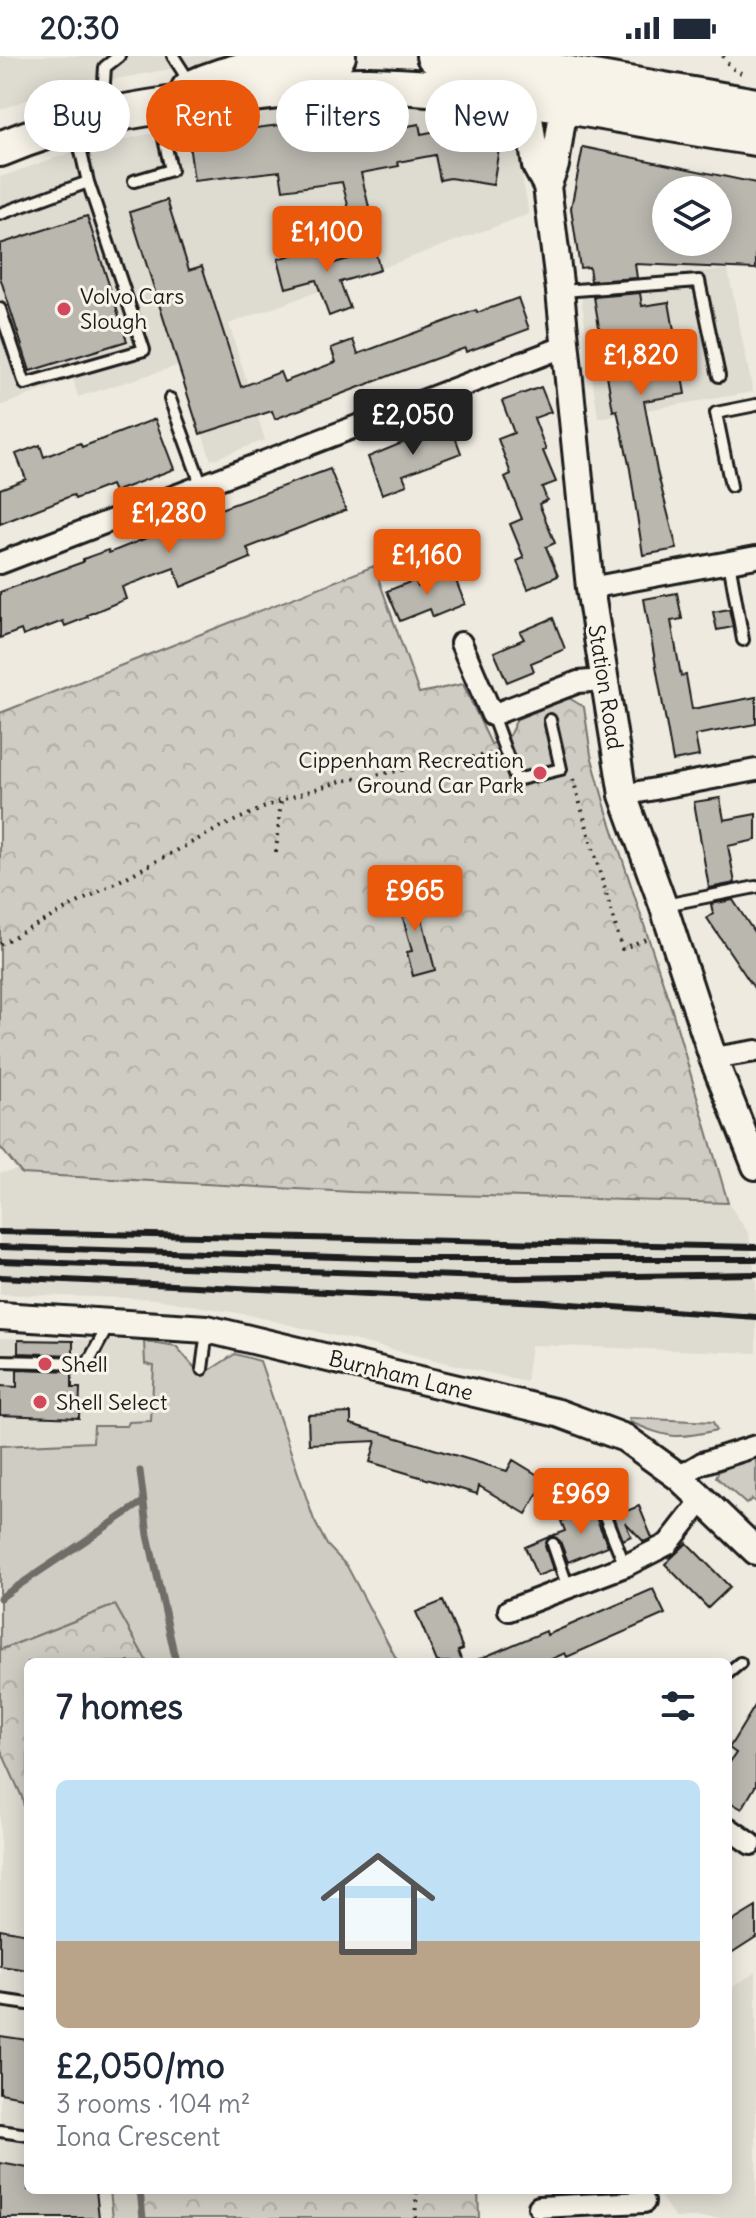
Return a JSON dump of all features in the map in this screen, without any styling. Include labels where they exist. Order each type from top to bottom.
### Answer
[{"type":"main road","points":[[210,80],[293,60],[338,56]]},
{"type":"main road","points":[[434,56],[523,61],[754,122]]},
{"type":"main road","points":[[260,94],[368,85],[425,90]]},
{"type":"main road","points":[[537,101],[754,122]]},
{"type":"main road","points":[[0,149],[24,139]]},
{"type":"street","points":[[523,61],[564,106]]},
{"type":"street","name":"Station Road","points":[[547,186],[555,165],[564,106]]},
{"type":"street","name":"Station Road","points":[[534,152],[536,166],[547,186],[590,588],[623,795],[713,1058],[756,1166]]},
{"type":"street","points":[[0,563],[566,346]]},
{"type":"street","points":[[590,588],[756,557]]},
{"type":"street","points":[[461,643],[492,715],[578,682],[604,680]]},
{"type":"street","points":[[623,795],[756,770]]},
{"type":"street","points":[[713,1058],[756,1051]]},
{"type":"street","name":"Burnham Lane","points":[[0,1316],[207,1329],[558,1413],[625,1438],[679,1477],[756,1551]]},
{"type":"street","points":[[679,1477],[702,1463],[756,1446]]},
{"type":"street","points":[[509,1610],[625,1566],[668,1544],[703,1499]]},
{"type":"street","points":[[732,1830],[754,1844]]},
{"type":"street","points":[[538,2205],[644,2203]]},
{"type":"lane","points":[[101,80],[105,67],[119,56]]},
{"type":"lane","points":[[173,56],[188,80]]},
{"type":"lane","points":[[0,309],[4,333],[25,384],[144,350],[88,182],[88,152]]},
{"type":"lane","points":[[134,181],[171,170],[167,152]]},
{"type":"lane","points":[[0,214],[88,182]]},
{"type":"lane","points":[[560,291],[699,281],[719,376]]},
{"type":"lane","points":[[170,399],[201,484]]},
{"type":"lane","points":[[731,486],[716,413],[756,405]]},
{"type":"lane","points":[[729,562],[743,640]]},
{"type":"lane","points":[[492,715],[516,780],[561,769],[550,720]]},
{"type":"lane","points":[[667,917],[756,887]]},
{"type":"lane","points":[[0,1361],[88,1363],[109,1323]]},
{"type":"lane","points":[[202,1369],[207,1329]]},
{"type":"lane","points":[[603,1511],[625,1566]]},
{"type":"lane","points":[[553,1544],[568,1588]]},
{"type":"lane","points":[[732,1670],[740,1663]]},
{"type":"lane","points":[[0,2000],[24,2003]]},
{"type":"lane","points":[[0,2131],[24,2134]]},
{"type":"path","points":[[723,56],[754,122]]},
{"type":"path","points":[[0,944],[221,827],[281,800],[342,781],[505,752]]},
{"type":"path","points":[[572,776],[622,949],[667,917]]},
{"type":"path","points":[[276,852],[281,800]]},
{"type":"path","points":[[415,2218],[417,2194]]},
{"type":"shaded area","points":[[0,56],[239,56],[111,80],[24,80],[24,101],[0,110]]},
{"type":"shaded area","points":[[409,103],[425,103],[425,152],[518,152],[529,214],[229,324],[265,440],[211,460],[180,365],[78,397],[73,379],[0,406],[0,177],[72,152],[130,152],[130,138],[146,135],[146,152],[260,152],[260,114],[276,112],[276,152],[409,152]]},
{"type":"shaded area","points":[[728,270],[753,392],[598,418],[579,281]]},
{"type":"shaded area","points":[[18,1170],[22,1174],[352,1192],[728,1203],[749,1234],[756,1282],[756,1353],[531,1345],[526,1382],[249,1315],[156,1299],[0,1294],[0,1173]]},
{"type":"shaded area","points":[[0,1338],[144,1341],[145,1364],[154,1366],[151,1422],[94,1426],[93,1442],[0,1446]]},
{"type":"shaded area","points":[[0,1748],[24,1806],[24,2194],[110,2194],[113,2218],[0,2218]]},
{"type":"shaded area","points":[[756,1972],[756,2218],[675,2218],[659,2194],[732,2194],[732,1987]]},
{"type":"green space","points":[[374,566],[419,693],[463,684],[491,744],[507,740],[517,719],[569,698],[584,707],[591,755],[606,809],[672,1010],[728,1203],[352,1192],[22,1174],[0,1147],[0,713]]},
{"type":"green space","points":[[144,1341],[176,1346],[194,1367],[210,1370],[235,1354],[260,1361],[314,1520],[327,1545],[347,1566],[396,1658],[145,1658],[115,1605],[0,1650],[0,1446],[93,1442],[94,1426],[127,1426],[129,1422],[151,1421],[154,1366],[145,1364]]},
{"type":"green space","points":[[629,1418],[713,1422],[717,1430],[672,1436],[630,1422]]},
{"type":"green space","points":[[756,1457],[756,1503],[752,1499],[746,1504],[716,1477],[719,1471]]},
{"type":"green space","points":[[115,1605],[145,1658],[24,1658],[24,1806],[0,1748],[0,1650]]},
{"type":"green space","points":[[110,2194],[478,2194],[479,2218],[113,2218]]},
{"type":"building","points":[[419,124],[421,134],[425,133],[425,152],[498,152],[493,185],[450,178],[440,180],[435,155],[361,173],[377,242],[359,247],[342,182],[283,190],[280,171],[194,181],[190,152],[260,152],[260,127],[276,125],[276,152],[409,152],[409,126]]},
{"type":"building","points":[[583,147],[722,176],[652,176],[652,256],[732,256],[732,178],[756,183],[756,269],[635,264],[637,278],[591,281],[589,267],[580,268],[571,208]]},
{"type":"building","points":[[167,200],[189,270],[202,266],[241,387],[280,372],[284,382],[336,362],[331,348],[353,340],[358,354],[476,310],[477,313],[518,298],[529,329],[466,352],[465,348],[275,419],[272,411],[200,434],[130,212]]},
{"type":"building","name":"Volvo Cars Slough","points":[[87,216],[127,341],[30,371],[0,277],[0,244]]},
{"type":"building","points":[[323,246],[328,265],[375,251],[380,270],[340,282],[350,308],[329,316],[316,280],[286,288],[278,259]]},
{"type":"building","points":[[640,293],[642,306],[669,302],[685,394],[644,401],[657,471],[677,549],[643,555],[630,469],[617,410],[613,411],[594,297]]},
{"type":"building","points":[[541,387],[551,412],[534,418],[556,482],[542,487],[547,500],[539,504],[555,543],[546,547],[558,576],[528,589],[517,561],[524,558],[510,524],[522,519],[505,477],[511,474],[498,439],[514,433],[502,401]]},
{"type":"building","points":[[155,419],[174,469],[114,492],[111,485],[75,499],[73,495],[0,524],[0,489],[26,479],[16,454],[40,445],[44,457],[80,443],[82,447]]},
{"type":"building","points":[[450,423],[461,453],[403,475],[407,485],[382,494],[368,457]]},
{"type":"building","points":[[330,469],[346,510],[247,548],[251,558],[181,587],[174,568],[122,587],[126,599],[88,617],[65,626],[63,621],[23,636],[21,630],[0,638],[0,592]]},
{"type":"building","points":[[453,573],[465,604],[433,617],[430,609],[400,621],[387,591],[415,580],[418,587]]},
{"type":"building","points":[[677,593],[682,619],[671,621],[681,676],[686,675],[692,709],[756,697],[756,724],[695,735],[699,756],[673,761],[644,599]]},
{"type":"building","points":[[729,609],[733,627],[717,630],[713,612]]},
{"type":"building","points":[[553,618],[565,649],[531,663],[534,671],[507,682],[494,652],[524,639],[520,632]]},
{"type":"building","points":[[720,798],[724,820],[756,814],[756,840],[728,846],[735,883],[709,888],[694,802]]},
{"type":"building","points":[[414,887],[435,970],[413,976],[407,952],[412,951],[396,892]]},
{"type":"building","points":[[733,900],[756,935],[756,991],[707,918],[713,914],[711,904]]},
{"type":"building","points":[[18,1340],[73,1341],[73,1355],[18,1353]]},
{"type":"building","name":"Shell Select","points":[[17,1369],[72,1371],[72,1388],[80,1388],[79,1418],[0,1415],[0,1386],[17,1387]]},
{"type":"building","points":[[351,1413],[351,1424],[507,1471],[513,1460],[546,1480],[526,1514],[479,1486],[477,1494],[370,1462],[376,1441],[309,1444],[308,1415]]},
{"type":"building","points":[[566,1472],[581,1481],[559,1518],[551,1496]]},
{"type":"building","points":[[639,1506],[652,1538],[644,1542],[625,1522],[631,1536],[623,1540],[614,1516]]},
{"type":"building","points":[[592,1508],[608,1546],[568,1562],[560,1541],[551,1536],[565,1531],[561,1521]]},
{"type":"building","points":[[549,1537],[545,1546],[553,1570],[537,1576],[525,1547]]},
{"type":"building","points":[[687,1543],[730,1587],[708,1608],[665,1564]]},
{"type":"building","points":[[653,1589],[665,1614],[567,1657],[565,1653],[554,1658],[482,1658],[546,1631],[547,1635]]},
{"type":"building","points":[[443,1601],[463,1649],[458,1651],[461,1658],[435,1658],[416,1612]]},
{"type":"building","points":[[756,1704],[756,1785],[742,1809],[732,1803],[732,1759],[736,1753],[732,1750],[732,1743]]},
{"type":"building","points":[[756,1907],[756,1937],[732,1952],[732,1922]]},
{"type":"building","points":[[0,1929],[24,1933],[24,1969],[0,1966]]},
{"type":"building","points":[[0,2036],[24,2039],[24,2097],[0,2093]]},
{"type":"building","points":[[0,2163],[24,2167],[24,2194],[96,2194],[99,2218],[0,2218]]},
{"type":"waterway","points":[[140,1471],[148,1535],[175,1658]]},
{"type":"waterway","points":[[0,1598],[143,1502]]},
{"type":"waterway","points":[[140,2194],[143,2218]]},
{"type":"railway","points":[[0,1232],[756,1247]]},
{"type":"railway","points":[[0,1247],[404,1259],[756,1259]]},
{"type":"railway","points":[[0,1261],[517,1278],[756,1274]]},
{"type":"railway","points":[[0,1277],[543,1302],[756,1317]]},
{"type":"place","name":"Volvo Cars Slough","points":[[64,309]]},
{"type":"place","name":"Cippenham Recreation Ground Car Park","points":[[540,773]]},
{"type":"place","name":"Shell","points":[[45,1364]]},
{"type":"place","name":"Shell Select","points":[[40,1402]]}]
